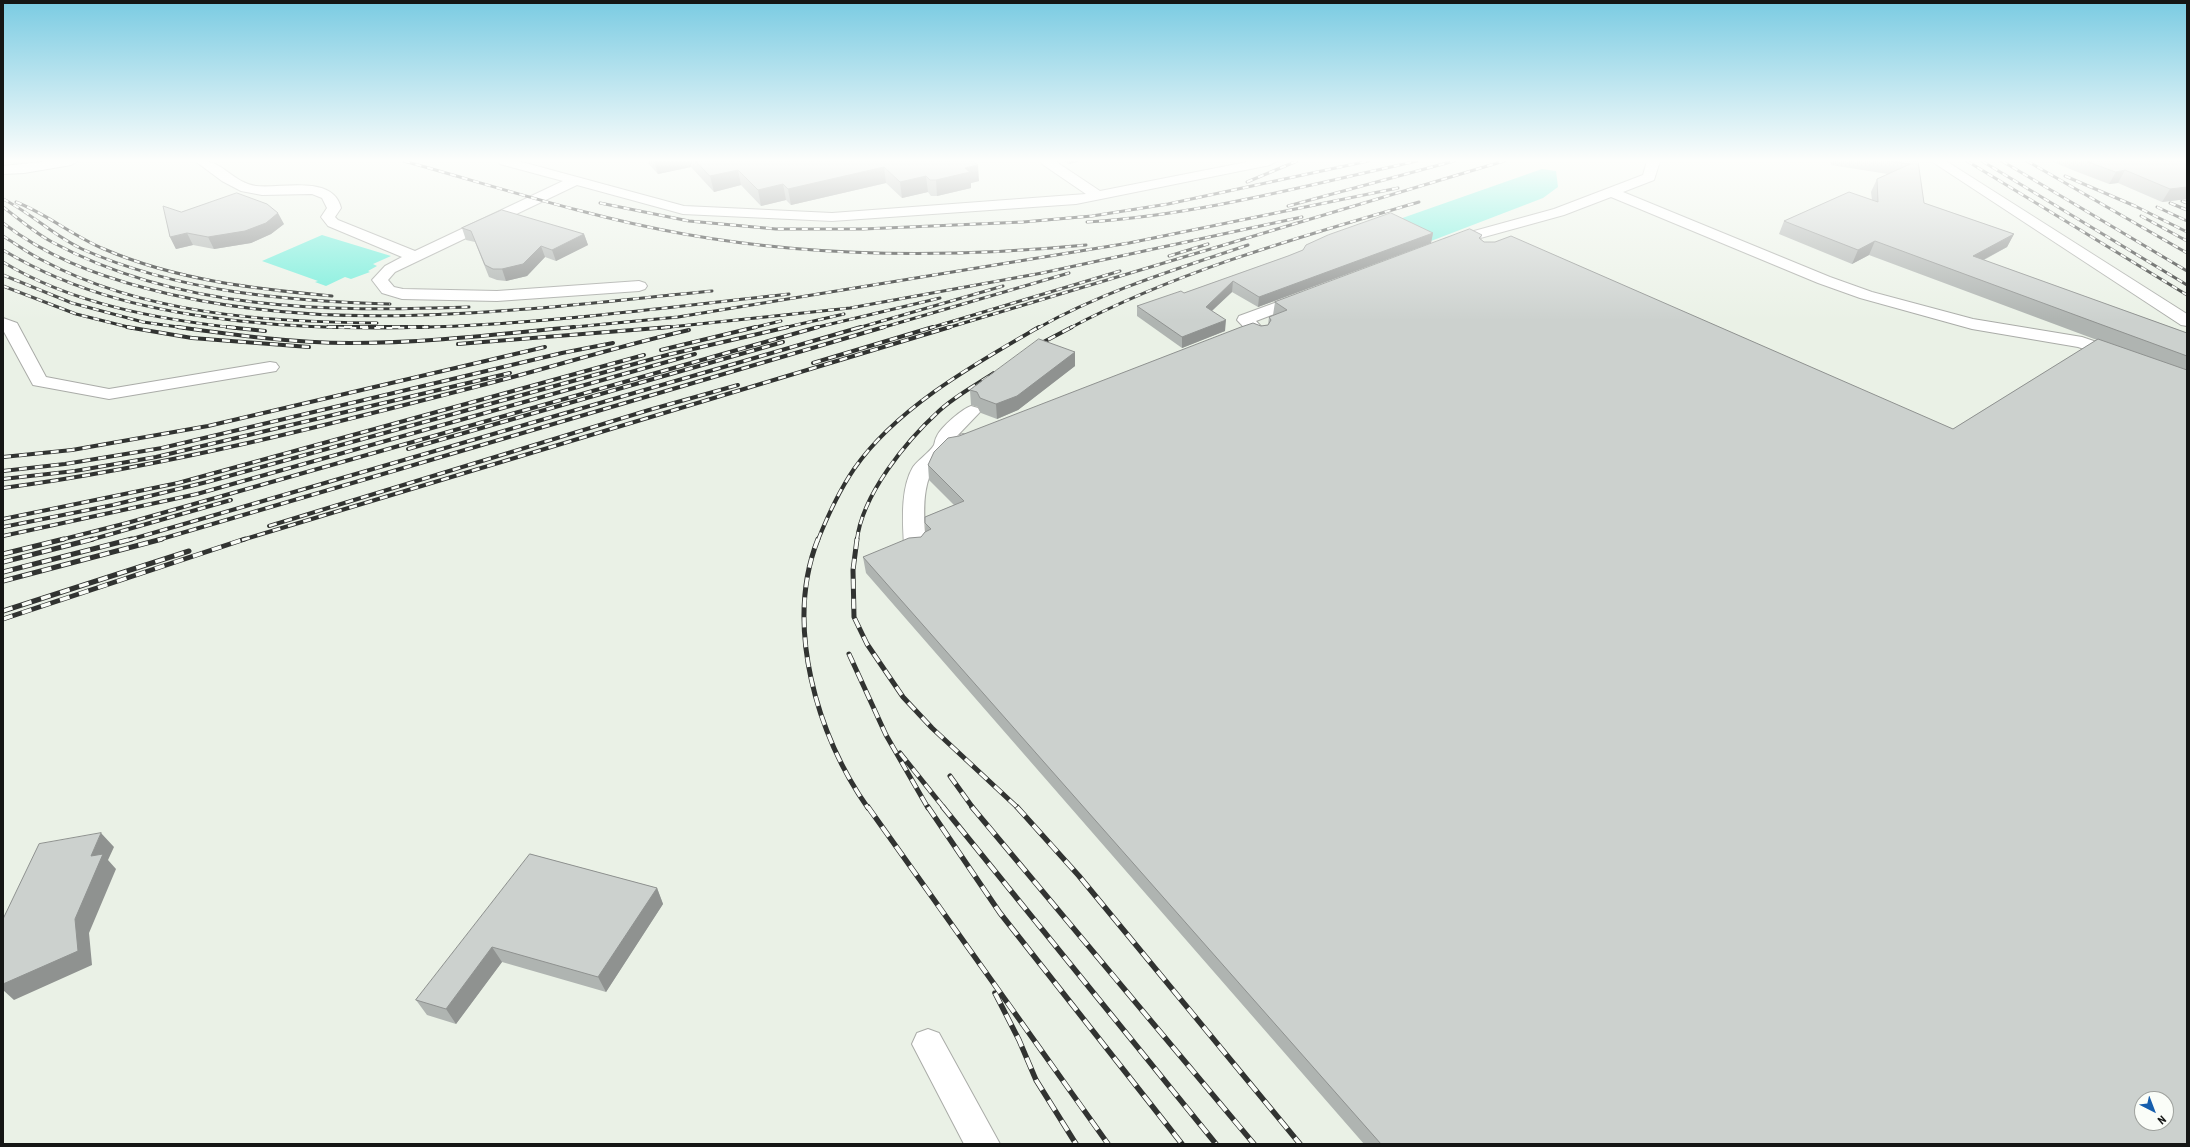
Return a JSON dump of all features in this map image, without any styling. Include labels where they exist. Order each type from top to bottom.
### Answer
[{"type":"lane","points":[[330,215],[328,217],[334,223],[415,257]]},
{"type":"lane","points":[[504,215],[390,269],[380,280],[388,290],[402,294],[497,296],[639,286]]},
{"type":"lane","points":[[779,215],[832,217],[867,215]]},
{"type":"lane","points":[[1439,246],[1461,238],[1549,215]]},
{"type":"lane","points":[[1507,241],[1536,229],[1556,215]]},
{"type":"lane","points":[[1666,215],[1824,280],[1866,295],[1972,324],[2082,342],[2130,360]]},
{"type":"lane","points":[[2022,215],[2187,320]]},
{"type":"lane","points":[[1251,332],[1245,320],[1312,294]]},
{"type":"lane","points":[[3,323],[11,327],[39,381],[109,394],[270,367]]},
{"type":"lane","points":[[942,448],[946,436],[971,412]]},
{"type":"lane","points":[[915,546],[913,519],[920,473],[931,458],[942,448],[979,434]]},
{"type":"lane","points":[[928,1044],[983,1144]]},
{"type":"shaded area","points":[[3,215],[2187,215],[2187,1144],[3,1144]]},
{"type":"shaded area","points":[[1412,215],[1500,215],[1431,241],[1391,222]]},
{"type":"shaded area","points":[[322,235],[391,256],[373,264],[377,266],[368,271],[370,272],[351,279],[345,277],[326,286],[315,282],[318,281],[262,261]]},
{"type":"building","points":[[165,215],[276,215],[266,223],[245,231],[208,237],[187,233],[170,237]]},
{"type":"building","points":[[492,215],[517,215],[584,234],[552,250],[541,246],[523,264],[502,269],[493,269],[485,265],[471,231],[462,228]]},
{"type":"building","points":[[1387,215],[1394,215],[1433,233],[1259,297],[1233,281],[1206,307],[1226,320],[1182,337],[1137,306],[1181,291],[1184,293],[1288,256],[1303,250],[1306,245],[1328,235]]},
{"type":"building","points":[[1799,215],[1957,215],[2014,234],[1973,256],[2187,333],[2187,356],[1875,241],[1858,250],[1784,221]]},
{"type":"building","points":[[1470,229],[1482,235],[1479,238],[1484,242],[1495,242],[1511,236],[1953,429],[2098,339],[2187,370],[2187,1144],[1381,1144],[863,557],[909,538],[921,537],[925,532],[931,529],[925,523],[925,517],[964,501],[928,465],[934,452],[948,438],[959,436],[1241,327],[1253,323],[1261,326],[1268,325],[1271,320],[1269,317],[1287,310],[1275,302]]},
{"type":"building","points":[[1039,339],[1075,352],[1017,396],[996,404],[980,398],[977,392],[970,390]]},
{"type":"building","points":[[101,833],[91,856],[103,854],[75,919],[78,951],[3,984],[3,919],[39,844]]},
{"type":"building","points":[[530,854],[657,888],[598,977],[492,947],[446,1009],[416,1000]]},
{"type":"railway","points":[[13,215],[52,242],[101,265],[151,282],[203,294],[255,302],[308,307],[362,309],[469,307]]},
{"type":"railway","points":[[28,215],[62,238],[82,249],[119,264],[195,285],[272,297],[351,303],[390,304]]},
{"type":"railway","points":[[41,215],[104,249],[131,260],[187,276],[216,282],[332,296]]},
{"type":"railway","points":[[596,215],[684,234],[784,248],[935,254],[1086,245]]},
{"type":"railway","points":[[657,215],[689,221],[776,229],[863,229],[1023,222],[1101,215]]},
{"type":"railway","points":[[1087,222],[1157,215]]},
{"type":"railway","points":[[564,328],[678,317],[1129,243],[1268,215]]},
{"type":"railway","points":[[947,328],[1325,215]]},
{"type":"railway","points":[[1072,327],[1112,307],[1197,272],[1241,256],[1376,215]]},
{"type":"railway","points":[[2055,215],[2187,295]]},
{"type":"railway","points":[[2070,215],[2187,285]]},
{"type":"railway","points":[[2092,215],[2187,271]]},
{"type":"railway","points":[[2120,215],[2187,253]]},
{"type":"railway","points":[[2152,215],[2187,232]]},
{"type":"railway","points":[[2173,215],[2187,221]]},
{"type":"railway","points":[[2141,216],[2187,241]]},
{"type":"railway","points":[[661,328],[850,308],[1042,273],[1302,217]]},
{"type":"railway","points":[[3,223],[19,235],[71,263],[126,283],[215,303],[285,312],[356,316],[427,315],[499,311],[712,291]]},
{"type":"railway","points":[[3,236],[37,257],[81,278],[121,292],[163,303],[248,317],[377,323]]},
{"type":"railway","points":[[1169,256],[1208,244]]},
{"type":"railway","points":[[1038,328],[1115,292],[1248,245]]},
{"type":"railway","points":[[3,250],[59,278],[117,299],[147,306],[240,321],[343,327]]},
{"type":"railway","points":[[3,262],[30,277],[57,289],[86,299],[176,320],[234,328]]},
{"type":"railway","points":[[930,328],[1120,271]]},
{"type":"railway","points":[[881,328],[1069,273]]},
{"type":"railway","points":[[3,275],[72,303],[143,322],[178,327]]},
{"type":"railway","points":[[3,286],[76,314],[130,328]]},
{"type":"railway","points":[[858,328],[1003,286]]},
{"type":"railway","points":[[343,327],[446,327],[584,317],[789,294]]},
{"type":"railway","points":[[817,327],[940,298]]},
{"type":"railway","points":[[783,328],[844,314]]},
{"type":"railway","points":[[752,328],[781,321]]},
{"type":"railway","points":[[178,327],[242,336],[329,343],[378,343],[434,340],[574,327]]},
{"type":"railway","points":[[178,327],[185,328]]},
{"type":"railway","points":[[227,327],[234,328]]},
{"type":"railway","points":[[328,327],[343,327]]},
{"type":"railway","points":[[343,327],[428,327]]},
{"type":"railway","points":[[458,344],[670,327]]},
{"type":"railway","points":[[661,350],[756,327]]},
{"type":"railway","points":[[3,527],[113,505],[207,482],[667,355],[788,327]]},
{"type":"railway","points":[[62,539],[127,523],[817,327]]},
{"type":"railway","points":[[129,540],[861,327]]},
{"type":"railway","points":[[158,540],[884,327]]},
{"type":"railway","points":[[813,363],[933,327]]},
{"type":"railway","points":[[242,540],[950,327]]},
{"type":"railway","points":[[818,540],[834,503],[854,469],[892,426],[915,407],[964,372],[1039,327]]},
{"type":"railway","points":[[1034,347],[1072,327]]},
{"type":"railway","points":[[130,328],[192,338],[309,347]]},
{"type":"railway","points":[[234,328],[265,331]]},
{"type":"railway","points":[[3,488],[65,479],[189,456],[311,428],[518,376],[689,330]]},
{"type":"railway","points":[[408,449],[783,342]]},
{"type":"railway","points":[[3,471],[65,464],[162,448],[562,353],[613,343]]},
{"type":"railway","points":[[3,457],[72,450],[208,426],[545,347]]},
{"type":"railway","points":[[3,536],[197,494],[695,354]]},
{"type":"railway","points":[[3,519],[178,483],[644,355]]},
{"type":"railway","points":[[3,479],[75,471],[156,457],[510,373]]},
{"type":"railway","points":[[857,540],[867,505],[876,487],[913,437],[945,406],[994,373]]},
{"type":"railway","points":[[269,526],[649,410],[738,385]]},
{"type":"railway","points":[[90,540],[231,500]]},
{"type":"railway","points":[[3,554],[62,539]]},
{"type":"railway","points":[[3,562],[93,539]]},
{"type":"railway","points":[[3,572],[132,539]]},
{"type":"railway","points":[[3,581],[162,539]]},
{"type":"railway","points":[[3,619],[245,539]]},
{"type":"railway","points":[[818,539],[808,572],[804,607],[805,643],[811,679],[821,714],[834,748],[850,779],[868,808]]},
{"type":"railway","points":[[857,539],[853,570],[854,617],[867,644],[903,697],[932,728],[1017,807]]},
{"type":"railway","points":[[3,611],[189,551]]},
{"type":"railway","points":[[849,654],[886,735],[928,808]]},
{"type":"railway","points":[[900,753],[944,808]]},
{"type":"railway","points":[[950,776],[973,808]]},
{"type":"railway","points":[[868,807],[1108,1144]]},
{"type":"railway","points":[[928,807],[1000,913],[1182,1144]]},
{"type":"railway","points":[[943,807],[1216,1144]]},
{"type":"railway","points":[[972,807],[1254,1144]]},
{"type":"railway","points":[[1017,807],[1079,876],[1300,1144]]},
{"type":"railway","points":[[995,993],[1019,1040],[1036,1080],[1076,1144]]}]
